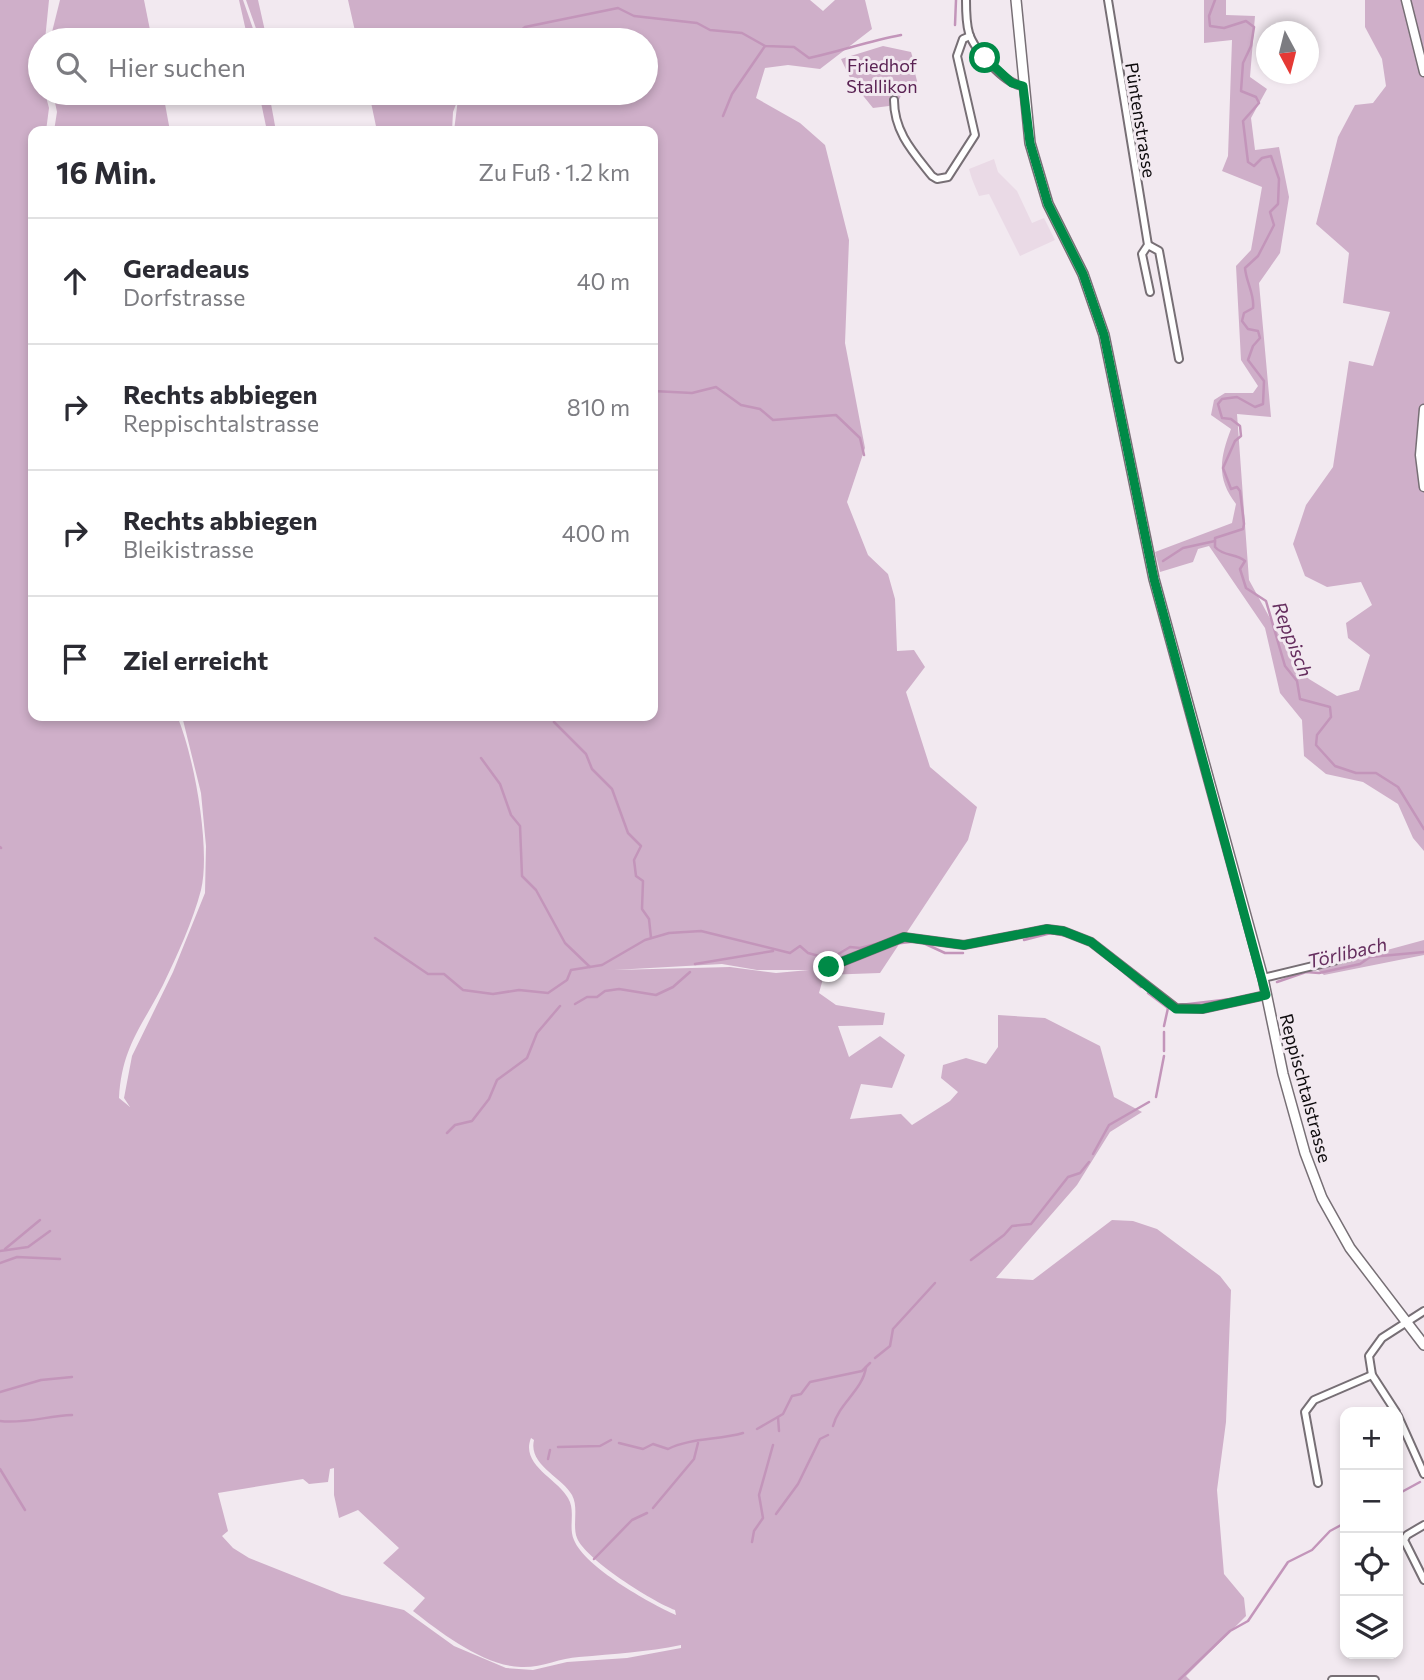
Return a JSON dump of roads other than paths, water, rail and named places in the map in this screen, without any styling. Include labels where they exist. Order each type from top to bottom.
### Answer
[{"type":"main road","name":"Reppischtalstrasse","points":[[1016,0],[1030,143],[1048,204],[1083,274],[1104,335],[1154,579],[1262,978],[1290,1102],[1322,1198],[1350,1248],[1424,1345]]},
{"type":"street","points":[[966,0],[970,36],[985,58],[1012,83],[1023,86]]},
{"type":"street","name":"Püntenstrasse","points":[[1108,0],[1148,245],[1142,254],[1150,292]]},
{"type":"street","points":[[1406,0],[1424,72]]},
{"type":"street","points":[[894,100],[897,124],[905,142],[937,179],[948,177],[975,135],[974,121],[957,57],[963,39],[970,36]]},
{"type":"street","name":"Püntenstrasse","points":[[1148,245],[1158,251],[1179,359]]},
{"type":"street","points":[[1424,409],[1420,455],[1424,487]]},
{"type":"street","points":[[829,967],[904,937],[964,945],[1047,929],[1063,931],[1091,942],[1176,1009],[1202,1009],[1266,995]]},
{"type":"street","points":[[1262,978],[1350,957]]},
{"type":"street","points":[[1393,1407],[1372,1375],[1369,1356],[1374,1345],[1405,1321],[1424,1311]]},
{"type":"street","points":[[1318,1483],[1304,1412],[1314,1400],[1372,1375]]},
{"type":"street","points":[[1403,1427],[1424,1474]]},
{"type":"street","points":[[1424,1525],[1407,1535],[1404,1540],[1424,1580]]},
{"type":"street","points":[[1332,1680],[1375,1680]]},
{"type":"waterway","points":[[955,25],[956,0]]},
{"type":"waterway","name":"Reppisch","points":[[1215,0],[1209,16],[1210,26],[1224,28],[1246,21],[1254,27],[1251,46],[1243,63],[1241,91],[1256,97],[1259,103],[1243,121],[1248,162],[1254,166],[1262,158],[1271,156],[1279,179],[1278,204],[1270,212],[1274,225],[1258,256],[1245,268],[1253,308],[1244,313],[1242,321],[1248,329],[1258,331],[1260,338],[1253,346],[1248,360],[1264,381],[1263,404],[1255,407],[1237,397],[1222,399],[1218,404],[1222,418],[1231,419],[1240,426],[1241,436],[1235,441],[1223,468],[1231,489],[1237,487],[1240,491],[1244,524],[1243,529],[1215,538],[1215,547],[1245,561],[1240,569],[1246,588],[1266,601],[1285,666],[1297,681],[1300,699],[1330,707],[1331,717],[1317,735],[1316,745],[1335,766],[1356,773],[1376,773],[1398,787],[1424,829]]},
{"type":"waterway","points":[[524,28],[618,8],[634,16],[697,23],[710,30],[742,33],[765,46],[794,47],[809,58],[901,35]]},
{"type":"waterway","points":[[723,116],[732,94],[765,46]]},
{"type":"waterway","points":[[658,391],[692,393],[716,387],[741,405],[760,409],[773,420],[836,415],[860,438],[864,455]]},
{"type":"waterway","points":[[1163,561],[1183,548],[1215,541]]},
{"type":"waterway","points":[[554,722],[586,754],[592,769],[612,789],[628,833],[641,846],[634,860],[636,876],[643,881],[642,909],[649,919],[651,938]]},
{"type":"waterway","points":[[481,758],[500,784],[511,815],[520,826],[522,876],[536,890],[565,943],[590,967]]},
{"type":"waterway","points":[[375,938],[428,974],[444,974],[463,990],[493,994],[519,990],[548,993],[567,980],[571,970],[602,965],[645,940],[669,933],[701,931],[790,953],[800,946],[808,953],[830,959],[850,947],[860,948],[884,942]]},
{"type":"waterway","points":[[1024,940],[1051,933],[1072,937]]},
{"type":"waterway","points":[[893,944],[919,941],[945,953],[963,953]]},
{"type":"waterway","points":[[695,964],[773,951]]},
{"type":"waterway","name":"Törlibach","points":[[1277,982],[1306,972],[1319,973],[1360,964],[1370,957],[1424,952]]},
{"type":"waterway","points":[[1114,964],[1141,987]]},
{"type":"waterway","points":[[575,1004],[587,997],[597,997],[605,991],[619,989],[656,995],[673,987],[690,972]]},
{"type":"waterway","points":[[1148,993],[1168,1008]]},
{"type":"waterway","name":"Törlibach","points":[[1180,1005],[1231,999]]},
{"type":"waterway","points":[[447,1133],[455,1125],[472,1121],[489,1099],[497,1080],[527,1058],[537,1033],[560,1006]]},
{"type":"waterway","points":[[1164,1026],[1168,1008]]},
{"type":"waterway","points":[[1164,1032],[1164,1051]]},
{"type":"waterway","points":[[1156,1097],[1164,1056]]},
{"type":"waterway","points":[[1093,1154],[1109,1125],[1149,1102]]},
{"type":"waterway","points":[[971,1260],[1012,1226],[1031,1224],[1068,1177],[1080,1173],[1089,1162]]},
{"type":"waterway","points":[[5,1249],[40,1220]]},
{"type":"waterway","points":[[0,1251],[28,1247],[50,1231]]},
{"type":"waterway","points":[[0,1263],[17,1257],[60,1259]]},
{"type":"waterway","points":[[875,1358],[890,1346],[893,1329],[935,1283]]},
{"type":"waterway","points":[[757,1429],[783,1414],[792,1396],[801,1394],[810,1382],[862,1371],[870,1363]]},
{"type":"waterway","points":[[833,1426],[840,1410],[860,1383],[866,1367]]},
{"type":"waterway","points":[[0,1392],[41,1380],[72,1377]]},
{"type":"waterway","points":[[0,1421],[72,1415]]},
{"type":"waterway","points":[[778,1417],[779,1431]]},
{"type":"waterway","points":[[619,1443],[643,1449],[653,1444],[668,1449],[685,1443],[743,1433]]},
{"type":"waterway","points":[[776,1514],[798,1484],[820,1439],[828,1435]]},
{"type":"waterway","points":[[558,1447],[600,1446],[611,1440]]},
{"type":"waterway","points":[[653,1508],[694,1459],[698,1443]]},
{"type":"waterway","points":[[752,1542],[754,1531],[763,1518],[759,1495],[773,1445]]},
{"type":"waterway","points":[[548,1459],[550,1450]]},
{"type":"waterway","points":[[0,1469],[25,1510]]},
{"type":"waterway","points":[[1403,1491],[1420,1482]]},
{"type":"waterway","points":[[594,1559],[632,1520],[647,1513]]},
{"type":"waterway","points":[[1179,1680],[1230,1631],[1248,1621],[1288,1562],[1312,1550],[1330,1531],[1340,1526]]},
{"type":"park label","name":"Friedhof Stallikon","points":[[882,75]]}]
